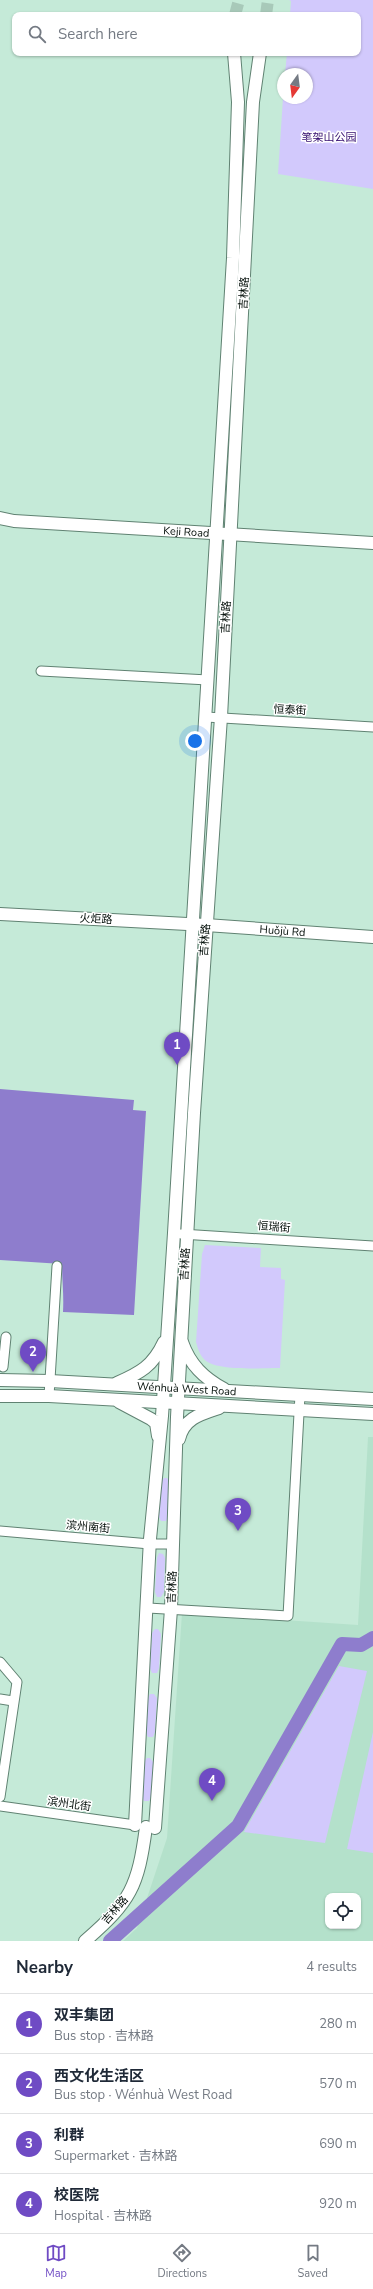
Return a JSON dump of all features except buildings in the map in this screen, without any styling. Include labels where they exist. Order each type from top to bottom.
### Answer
[{"type":"main road","name":"吉林路","points":[[145,1827],[150,1544],[163,1403],[174,1234],[233,250],[238,102],[234,56]]},
{"type":"main road","name":"吉林路","points":[[85,1941],[109,1920],[128,1897],[138,1874],[171,1609],[177,1448],[177,1404],[206,925],[221,717],[253,102],[260,56]]},
{"type":"main road","name":"Keji Road","points":[[0,518],[21,521],[373,543]]},
{"type":"main road","name":"火炬路","points":[[0,914],[193,924]]},
{"type":"main road","name":"Huǒjù Rd","points":[[193,924],[373,936]]},
{"type":"main road","points":[[114,1384],[130,1378],[149,1366],[157,1356],[167,1335]]},
{"type":"main road","points":[[181,1339],[197,1369],[207,1380],[227,1391]]},
{"type":"main road","name":"Wénhuà West Road","points":[[0,1380],[114,1384],[373,1399]]},
{"type":"main road","name":"Wénhuà West Road","points":[[0,1396],[49,1396],[114,1399],[177,1404],[373,1414]]},
{"type":"main road","points":[[114,1399],[156,1423],[159,1444]]},
{"type":"main road","points":[[177,1448],[181,1430],[189,1420],[225,1406]]},
{"type":"street","points":[[41,671],[208,680]]},
{"type":"street","name":"恒泰街","points":[[206,717],[373,727]]},
{"type":"street","name":"恒瑞街","points":[[174,1234],[373,1246]]},
{"type":"street","points":[[49,1396],[57,1266]]},
{"type":"street","points":[[2,1367],[6,1337]]},
{"type":"street","points":[[148,1608],[288,1616],[298,1409],[300,1395]]},
{"type":"street","name":"滨州南街","points":[[0,1531],[150,1544],[173,1544]]},
{"type":"street","points":[[0,1662],[17,1682],[0,1798]]},
{"type":"street","points":[[0,1699],[14,1701]]},
{"type":"street","name":"滨州北街","points":[[0,1806],[145,1827]]},
{"type":"shaded area","points":[[0,1089],[134,1100],[133,1110],[146,1111],[134,1315],[63,1312],[62,1264],[0,1260]]},
{"type":"shaded area","points":[[368,1437],[373,1437],[373,1941],[123,1941],[137,1928],[167,1838],[182,1613],[358,1625]]},
{"type":"green space","name":"笔架山公园","points":[[289,0],[373,0],[373,189],[278,174],[283,104],[313,104],[313,68],[286,68],[287,56],[361,56],[361,12],[290,12],[291,1]]},
{"type":"green space","points":[[205,1245],[261,1248],[260,1267],[281,1268],[281,1279],[285,1280],[280,1368],[230,1368],[212,1364],[206,1361],[201,1355],[196,1342],[202,1254]]},
{"type":"green space","points":[[164,1478],[167,1478],[170,1482],[168,1516],[166,1521],[161,1521],[159,1517],[161,1482]]},
{"type":"green space","points":[[159,1553],[163,1554],[165,1558],[164,1592],[161,1597],[157,1597],[155,1592],[157,1558]]},
{"type":"green space","points":[[155,1629],[158,1629],[161,1634],[159,1668],[157,1673],[152,1673],[150,1668],[152,1633]]},
{"type":"green space","points":[[339,1666],[367,1671],[325,1843],[244,1832]]},
{"type":"green space","points":[[150,1694],[154,1694],[157,1698],[155,1732],[153,1737],[148,1737],[146,1733],[148,1698]]},
{"type":"green space","points":[[373,1732],[373,1853],[347,1849]]},
{"type":"green space","points":[[147,1758],[150,1758],[153,1762],[151,1796],[149,1801],[144,1801],[142,1797],[144,1762]]},
{"type":"waterway","points":[[110,1941],[238,1826],[342,1644],[361,1645],[373,1638]]},
{"type":"tunnel","points":[[236,12],[239,0]]},
{"type":"tunnel","points":[[266,12],[268,0]]},
{"type":"place","name":"双丰集团","points":[[177,1065]]},
{"type":"place","name":"西文化生活区","points":[[33,1372]]},
{"type":"place","name":"利群","points":[[238,1531]]},
{"type":"place","name":"校医院","points":[[212,1801]]}]
